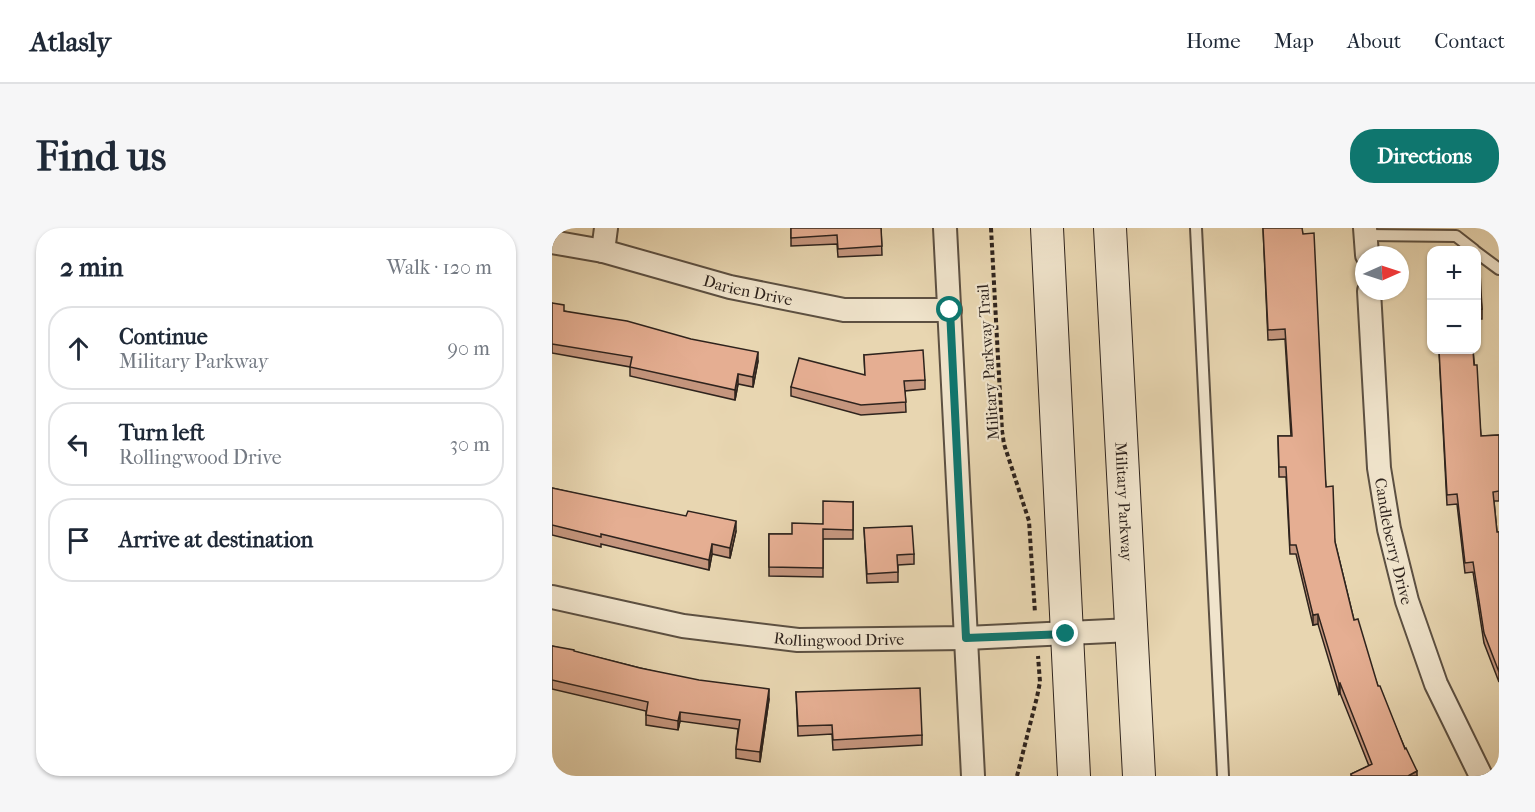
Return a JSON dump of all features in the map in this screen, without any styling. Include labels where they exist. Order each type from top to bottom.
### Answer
[{"type":"main road","points":[[1047,228],[1051,635],[1074,776]]},
{"type":"main road","name":"Military Parkway","points":[[1110,228],[1139,776]]},
{"type":"street","points":[[603,251],[606,228]]},
{"type":"street","points":[[945,228],[973,776]]},
{"type":"street","name":"Darien Drive","points":[[552,242],[603,251],[730,287],[844,310],[950,310]]},
{"type":"street","name":"Candleberry Drive","points":[[1370,300],[1379,468],[1389,529],[1407,601],[1436,684],[1481,776]]},
{"type":"street","name":"Rollingwood Drive","points":[[552,597],[683,627],[798,640],[966,638],[1131,630]]},
{"type":"lane","points":[[1196,228],[1223,776]]},
{"type":"lane","points":[[1366,239],[1456,236],[1469,246]]},
{"type":"lane","points":[[1481,256],[1499,269]]},
{"type":"path","name":"Military Parkway Trail","points":[[991,228],[1002,431],[1030,528],[1051,635],[1017,776]]},
{"type":"building","points":[[791,228],[881,228],[882,246],[838,249],[837,235],[791,238]]},
{"type":"building","points":[[1263,228],[1302,228],[1303,234],[1314,233],[1326,487],[1333,486],[1335,542],[1354,620],[1358,619],[1378,686],[1380,686],[1405,749],[1417,771],[1408,776],[1352,776],[1351,774],[1372,764],[1339,684],[1318,614],[1313,615],[1296,545],[1290,545],[1286,467],[1279,467],[1278,436],[1292,436],[1285,329],[1268,330]]},
{"type":"building","points":[[552,303],[564,305],[564,311],[627,321],[691,339],[758,352],[753,377],[738,374],[735,390],[630,367],[632,357],[552,344]]},
{"type":"building","points":[[923,350],[925,380],[904,381],[906,402],[861,405],[791,387],[799,358],[865,375],[864,355]]},
{"type":"building","points":[[1439,354],[1473,354],[1474,365],[1477,365],[1481,436],[1499,435],[1499,491],[1493,492],[1497,532],[1499,532],[1499,672],[1484,633],[1473,562],[1465,563],[1457,494],[1447,495]]},
{"type":"building","points":[[552,488],[686,516],[688,511],[736,521],[730,548],[712,544],[709,560],[601,534],[601,537],[552,525]]},
{"type":"building","points":[[823,501],[853,502],[853,530],[823,529],[823,568],[769,567],[769,534],[792,534],[792,523],[823,524]]},
{"type":"building","points":[[912,526],[914,554],[897,555],[898,572],[867,574],[864,528]]},
{"type":"building","points":[[552,646],[699,680],[769,689],[760,752],[736,749],[740,720],[680,712],[678,721],[646,715],[648,702],[552,680]]},
{"type":"building","points":[[920,688],[922,735],[833,740],[832,725],[798,726],[796,692]]},
{"type":"route","points":[[950,310],[966,638],[1066,634]]}]
